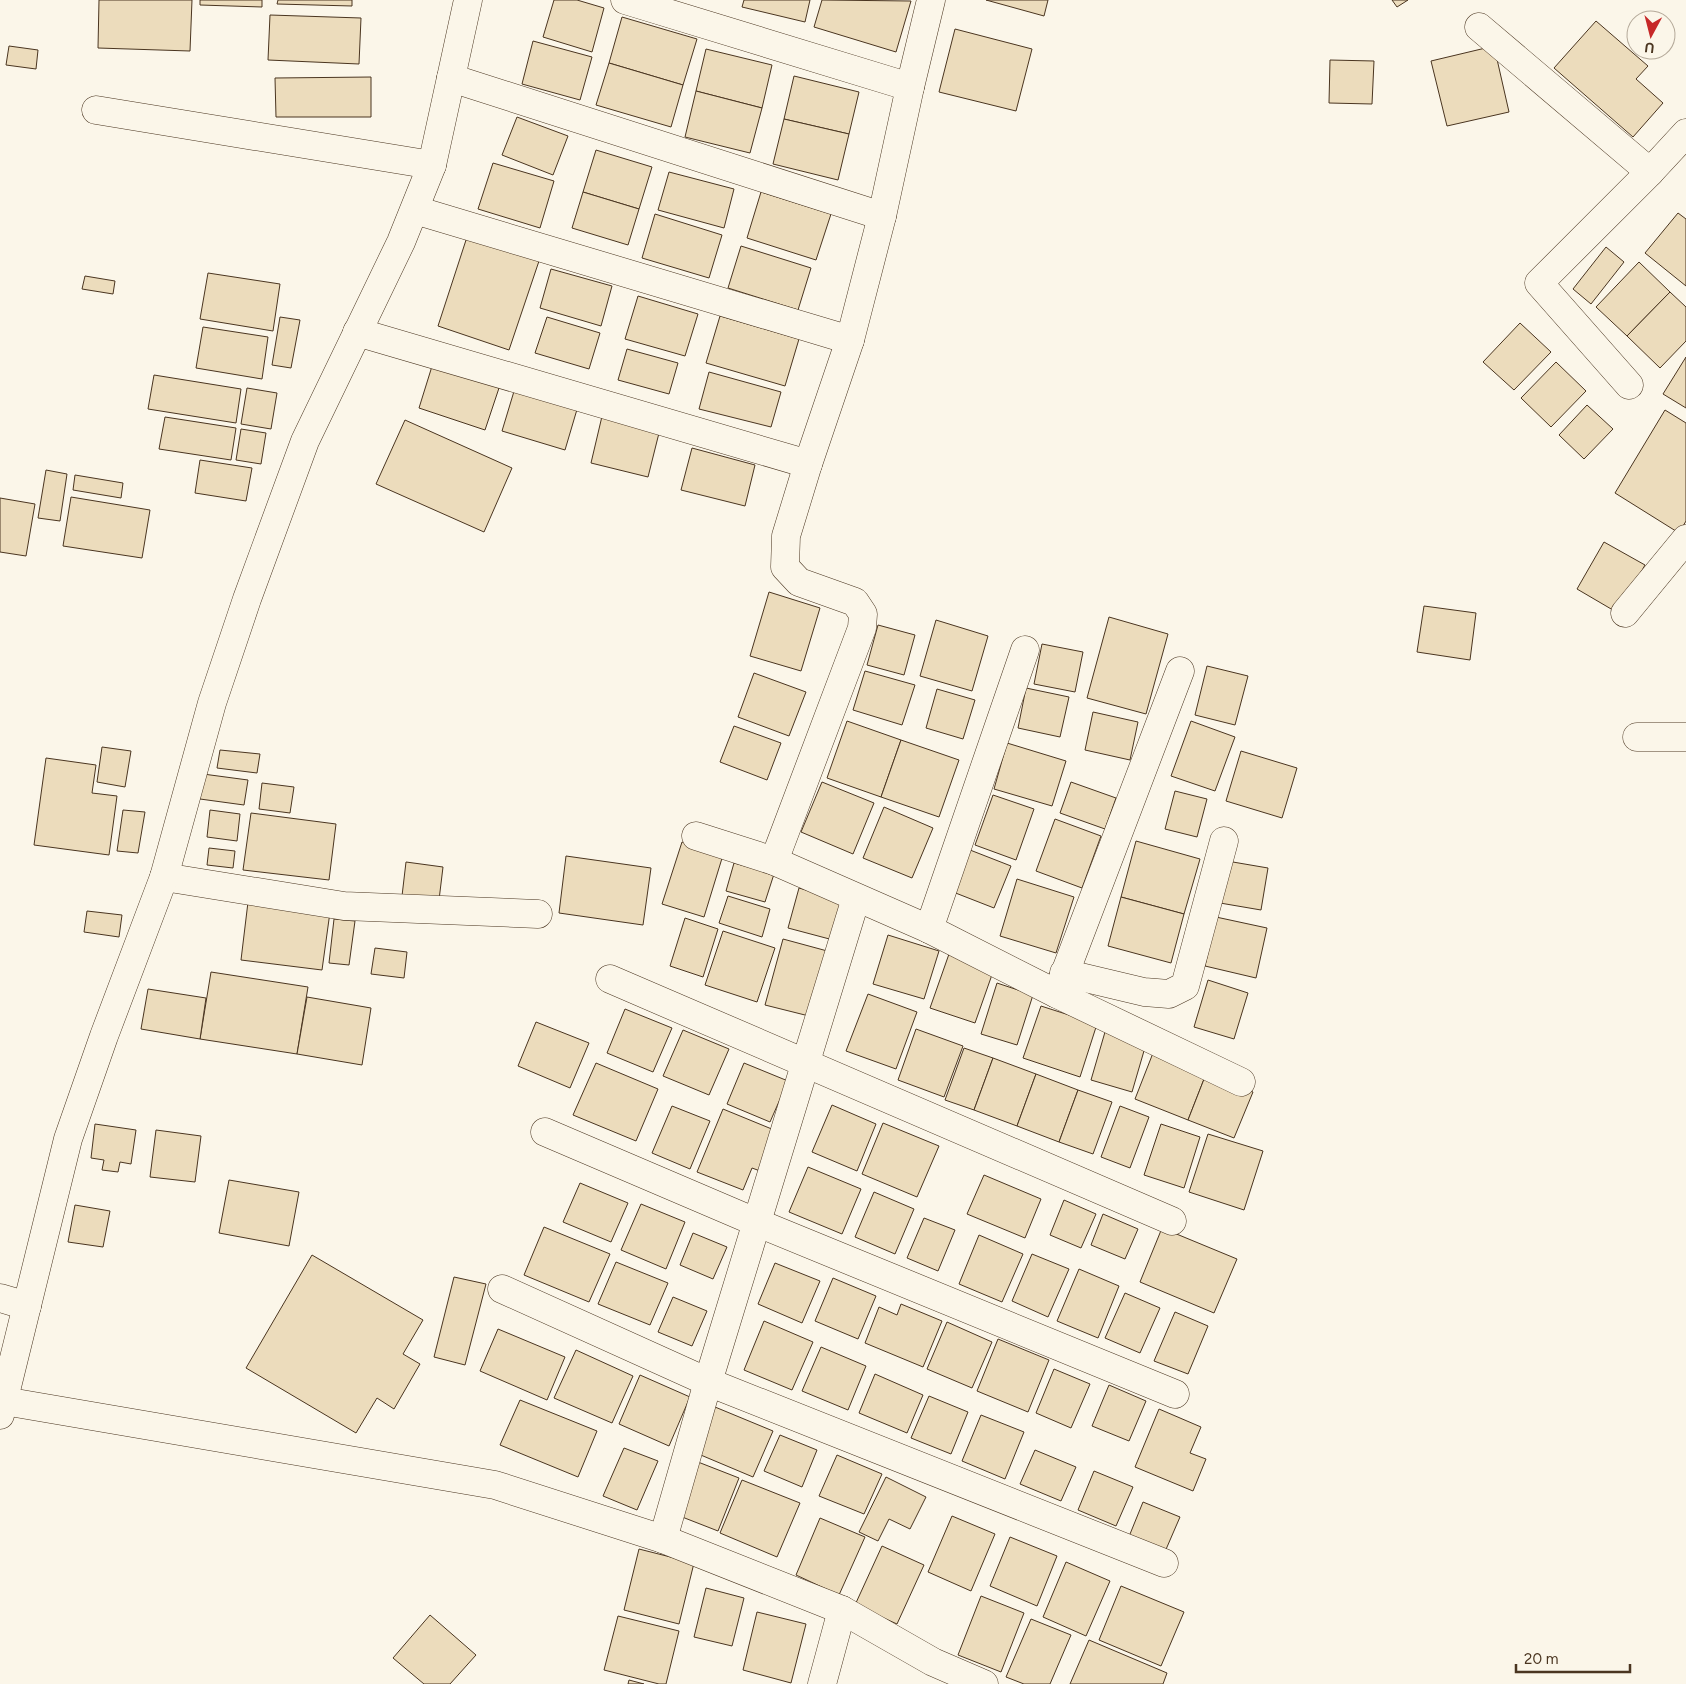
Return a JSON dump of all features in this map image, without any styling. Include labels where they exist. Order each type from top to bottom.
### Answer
[{"type":"street","points":[[468,0],[432,165],[401,242],[305,441],[247,599],[212,703],[164,877],[104,1036],[68,1139],[2,1408],[495,1485],[663,1539],[842,1610],[933,1662],[984,1684]]},
{"type":"street","points":[[625,0],[910,87]]},
{"type":"street","points":[[774,861],[862,628],[863,614],[855,602],[799,582],[785,567],[786,536],[850,340],[882,216],[931,0]]},
{"type":"street","points":[[1479,27],[1650,172]]},
{"type":"street","points":[[451,78],[882,216]]},
{"type":"street","points":[[96,110],[432,165]]},
{"type":"street","points":[[1629,384],[1539,283],[1650,172],[1686,133]]},
{"type":"street","points":[[415,210],[850,340]]},
{"type":"street","points":[[356,332],[808,464]]},
{"type":"street","points":[[1625,613],[1686,539]]},
{"type":"street","points":[[929,929],[1024,650]]},
{"type":"street","points":[[1060,984],[1180,671]]},
{"type":"street","points":[[1637,737],[1686,737]]},
{"type":"street","points":[[696,836],[774,861],[856,898],[1060,984],[1241,1082]]},
{"type":"street","points":[[1060,984],[1169,994],[1185,986],[1224,841]]},
{"type":"street","points":[[164,877],[344,906],[538,914]]},
{"type":"street","points":[[663,1539],[708,1382],[856,898]]},
{"type":"street","points":[[610,979],[1172,1221]]},
{"type":"street","points":[[544,1132],[758,1223],[1175,1394]]},
{"type":"street","points":[[502,1289],[708,1382],[1164,1563]]},
{"type":"street","points":[[0,1298],[27,1306]]},
{"type":"street","points":[[822,1684],[842,1610]]},
{"type":"building","points":[[99,0],[192,0],[190,51],[98,48]]},
{"type":"building","points":[[200,0],[262,0],[262,7],[200,5]]},
{"type":"building","points":[[278,0],[352,0],[352,6],[277,4]]},
{"type":"building","points":[[554,0],[577,0],[604,8],[592,52],[543,37]]},
{"type":"building","points":[[744,0],[810,0],[805,22],[742,7]]},
{"type":"building","points":[[822,0],[911,1],[896,52],[814,27]]},
{"type":"building","points":[[986,0],[1048,0],[1044,16]]},
{"type":"building","points":[[1392,0],[1408,0],[1397,7]]},
{"type":"building","points":[[270,15],[361,18],[359,64],[268,60]]},
{"type":"building","points":[[622,17],[697,39],[683,85],[609,63]]},
{"type":"building","points":[[1596,21],[1626,47],[1626,60],[1641,60],[1648,66],[1636,79],[1663,103],[1633,137],[1554,68]]},
{"type":"building","points":[[955,29],[1032,49],[1016,111],[939,92]]},
{"type":"building","points":[[533,41],[592,57],[580,100],[522,84]]},
{"type":"building","points":[[9,46],[38,50],[36,69],[6,65]]},
{"type":"building","points":[[1494,46],[1509,112],[1447,126],[1431,61]]},
{"type":"building","points":[[706,49],[772,65],[762,108],[696,91]]},
{"type":"building","points":[[1330,60],[1374,61],[1372,104],[1329,103]]},
{"type":"building","points":[[609,63],[683,85],[671,127],[596,105]]},
{"type":"building","points":[[794,76],[859,92],[849,134],[784,119]]},
{"type":"building","points":[[371,77],[371,117],[276,117],[275,78]]},
{"type":"building","points":[[696,91],[762,108],[750,153],[685,137]]},
{"type":"building","points":[[517,117],[568,136],[553,175],[502,155]]},
{"type":"building","points":[[784,119],[849,134],[838,180],[773,164]]},
{"type":"building","points":[[596,150],[652,167],[639,209],[583,192]]},
{"type":"building","points":[[493,163],[554,181],[540,228],[478,209]]},
{"type":"building","points":[[669,172],[734,189],[724,228],[658,210]]},
{"type":"building","points":[[583,192],[639,209],[628,245],[572,228]]},
{"type":"building","points":[[761,192],[831,214],[816,260],[747,238]]},
{"type":"building","points":[[1678,213],[1686,219],[1686,286],[1645,253]]},
{"type":"building","points":[[655,214],[722,235],[709,278],[642,258]]},
{"type":"building","points":[[467,237],[539,261],[509,350],[438,326]]},
{"type":"building","points":[[741,246],[811,268],[798,310],[728,288]]},
{"type":"building","points":[[1606,247],[1624,262],[1591,304],[1573,289]]},
{"type":"building","points":[[1639,262],[1670,292],[1627,336],[1596,307]]},
{"type":"building","points":[[551,269],[612,286],[601,326],[540,308]]},
{"type":"building","points":[[208,273],[280,284],[273,331],[200,319]]},
{"type":"building","points":[[85,276],[115,281],[113,294],[82,289]]},
{"type":"building","points":[[1670,292],[1686,307],[1686,341],[1660,368],[1627,336]]},
{"type":"building","points":[[638,296],[698,314],[685,356],[625,339]]},
{"type":"building","points":[[720,316],[799,339],[785,386],[706,363]]},
{"type":"building","points":[[280,317],[300,320],[291,368],[272,365]]},
{"type":"building","points":[[547,317],[600,333],[589,369],[535,353]]},
{"type":"building","points":[[1520,323],[1551,352],[1514,390],[1483,362]]},
{"type":"building","points":[[203,327],[268,337],[262,379],[196,368]]},
{"type":"building","points":[[627,349],[678,363],[669,394],[618,380]]},
{"type":"building","points":[[1686,357],[1686,408],[1663,394]]},
{"type":"building","points":[[1556,362],[1586,391],[1551,427],[1521,398]]},
{"type":"building","points":[[433,363],[500,385],[485,430],[419,408]]},
{"type":"building","points":[[709,372],[781,392],[771,427],[699,409]]},
{"type":"building","points":[[154,375],[241,389],[236,423],[148,409]]},
{"type":"building","points":[[247,388],[277,393],[271,429],[241,424]]},
{"type":"building","points":[[515,388],[578,406],[565,450],[502,431]]},
{"type":"building","points":[[1587,405],[1613,429],[1584,459],[1559,435]]},
{"type":"building","points":[[1665,410],[1686,423],[1686,521],[1679,533],[1615,493]]},
{"type":"building","points":[[603,412],[661,425],[648,477],[591,463]]},
{"type":"building","points":[[165,417],[236,428],[231,460],[159,449]]},
{"type":"building","points":[[405,420],[512,468],[484,532],[376,484]]},
{"type":"building","points":[[241,429],[266,433],[261,464],[236,460]]},
{"type":"building","points":[[692,448],[755,465],[745,506],[681,490]]},
{"type":"building","points":[[200,460],[252,468],[246,501],[195,493]]},
{"type":"building","points":[[46,470],[67,474],[60,521],[38,518]]},
{"type":"building","points":[[75,475],[123,483],[121,498],[73,490]]},
{"type":"building","points":[[71,497],[150,510],[142,558],[63,546]]},
{"type":"building","points":[[0,498],[35,504],[26,556],[0,552]]},
{"type":"building","points":[[1604,542],[1645,565],[1618,613],[1577,589]]},
{"type":"building","points":[[769,592],[820,608],[801,671],[750,656]]},
{"type":"building","points":[[1424,606],[1476,613],[1470,660],[1417,652]]},
{"type":"building","points":[[1109,617],[1168,634],[1146,714],[1087,698]]},
{"type":"building","points":[[936,620],[988,636],[972,691],[920,676]]},
{"type":"building","points":[[878,625],[915,635],[904,675],[867,665]]},
{"type":"building","points":[[1042,644],[1083,652],[1075,692],[1034,684]]},
{"type":"building","points":[[1207,666],[1248,676],[1235,725],[1195,715]]},
{"type":"building","points":[[865,671],[915,685],[902,725],[853,710]]},
{"type":"building","points":[[754,673],[806,692],[789,736],[738,717]]},
{"type":"building","points":[[1026,688],[1069,697],[1060,737],[1018,728]]},
{"type":"building","points":[[937,689],[975,700],[963,739],[926,728]]},
{"type":"building","points":[[1093,712],[1138,722],[1130,760],[1085,750]]},
{"type":"building","points":[[847,721],[901,740],[881,797],[827,778]]},
{"type":"building","points":[[1191,721],[1235,737],[1215,791],[1171,776]]},
{"type":"building","points":[[734,726],[781,743],[767,780],[720,762]]},
{"type":"building","points":[[901,740],[959,760],[939,817],[881,797]]},
{"type":"building","points":[[1007,743],[1066,761],[1052,806],[994,789]]},
{"type":"building","points":[[102,747],[131,751],[125,787],[97,782]]},
{"type":"building","points":[[220,750],[260,754],[257,773],[217,768]]},
{"type":"building","points":[[1241,751],[1297,768],[1282,818],[1226,801]]},
{"type":"building","points":[[46,758],[96,765],[92,793],[117,796],[109,855],[34,845]]},
{"type":"building","points":[[203,774],[248,780],[244,805],[200,799]]},
{"type":"building","points":[[822,782],[874,803],[853,854],[801,832]]},
{"type":"building","points":[[1071,782],[1116,798],[1105,829],[1060,813]]},
{"type":"building","points":[[262,783],[294,787],[290,813],[259,809]]},
{"type":"building","points":[[1175,791],[1207,799],[1197,837],[1165,829]]},
{"type":"building","points":[[993,795],[1034,809],[1016,860],[975,845]]},
{"type":"building","points":[[884,807],[933,828],[912,878],[863,858]]},
{"type":"building","points":[[123,810],[145,812],[138,853],[117,851]]},
{"type":"building","points":[[210,810],[240,814],[237,841],[207,837]]},
{"type":"building","points":[[251,813],[336,824],[329,880],[243,870]]},
{"type":"building","points":[[1055,819],[1101,836],[1082,888],[1036,871]]},
{"type":"building","points":[[1136,841],[1200,859],[1184,914],[1121,897]]},
{"type":"building","points":[[682,842],[723,855],[704,917],[662,904]]},
{"type":"building","points":[[209,848],[235,851],[233,868],[207,865]]},
{"type":"building","points":[[970,850],[1011,866],[994,908],[953,892]]},
{"type":"building","points":[[566,856],[651,868],[643,925],[559,913]]},
{"type":"building","points":[[1227,861],[1268,868],[1261,910],[1220,903]]},
{"type":"building","points":[[406,862],[443,867],[439,900],[402,896]]},
{"type":"building","points":[[734,863],[774,874],[765,902],[726,891]]},
{"type":"building","points":[[1017,879],[1074,897],[1056,953],[1000,936]]},
{"type":"building","points":[[799,888],[848,902],[837,941],[788,928]]},
{"type":"building","points":[[728,896],[770,909],[762,937],[719,923]]},
{"type":"building","points":[[1121,897],[1184,914],[1171,963],[1108,946]]},
{"type":"building","points":[[248,902],[330,912],[322,970],[241,960]]},
{"type":"building","points":[[87,911],[122,915],[119,937],[84,932]]},
{"type":"building","points":[[1216,917],[1267,928],[1256,978],[1205,966]]},
{"type":"building","points":[[685,918],[718,929],[703,977],[670,966]]},
{"type":"building","points":[[334,919],[355,921],[349,965],[329,963]]},
{"type":"building","points":[[723,931],[775,948],[757,1002],[705,985]]},
{"type":"building","points":[[888,935],[939,951],[924,999],[873,984]]},
{"type":"building","points":[[783,939],[831,952],[813,1017],[765,1005]]},
{"type":"building","points":[[375,948],[407,952],[404,978],[371,974]]},
{"type":"building","points":[[949,954],[994,969],[975,1023],[930,1008]]},
{"type":"building","points":[[211,972],[308,987],[297,1054],[200,1039]]},
{"type":"building","points":[[1208,980],[1248,993],[1234,1039],[1194,1027]]},
{"type":"building","points":[[997,983],[1033,995],[1017,1045],[981,1034]]},
{"type":"building","points":[[148,989],[206,998],[200,1039],[141,1029]]},
{"type":"building","points":[[868,994],[917,1012],[896,1069],[846,1051]]},
{"type":"building","points":[[307,997],[371,1008],[362,1065],[297,1054]]},
{"type":"building","points":[[1041,1006],[1097,1024],[1080,1077],[1023,1058]]},
{"type":"building","points":[[625,1009],[672,1028],[653,1072],[607,1053]]},
{"type":"building","points":[[536,1022],[589,1043],[570,1088],[518,1066]]},
{"type":"building","points":[[916,1029],[963,1046],[944,1097],[898,1080]]},
{"type":"building","points":[[683,1030],[729,1049],[709,1095],[663,1076]]},
{"type":"building","points":[[1105,1032],[1146,1044],[1132,1092],[1091,1080]]},
{"type":"building","points":[[964,1048],[993,1058],[974,1110],[945,1100]]},
{"type":"building","points":[[1153,1053],[1206,1074],[1188,1120],[1135,1099]]},
{"type":"building","points":[[993,1058],[1036,1074],[1017,1126],[974,1110]]},
{"type":"building","points":[[596,1063],[658,1089],[636,1141],[573,1115]]},
{"type":"building","points":[[744,1063],[788,1081],[770,1122],[727,1104]]},
{"type":"building","points":[[1036,1074],[1078,1090],[1059,1142],[1017,1126]]},
{"type":"building","points":[[1206,1074],[1253,1092],[1234,1138],[1188,1120]]},
{"type":"building","points":[[1078,1090],[1112,1102],[1093,1154],[1059,1142]]},
{"type":"building","points":[[832,1105],[876,1124],[857,1171],[812,1152]]},
{"type":"building","points":[[672,1106],[710,1121],[690,1169],[652,1153]]},
{"type":"building","points":[[1120,1106],[1149,1117],[1130,1168],[1101,1157]]},
{"type":"building","points":[[723,1109],[779,1132],[763,1172],[752,1168],[743,1190],[697,1172]]},
{"type":"building","points":[[883,1123],[939,1146],[917,1197],[862,1174]]},
{"type":"building","points":[[95,1124],[136,1130],[131,1164],[120,1162],[118,1172],[102,1170],[104,1160],[91,1158]]},
{"type":"building","points":[[1161,1124],[1200,1137],[1184,1188],[1144,1175]]},
{"type":"building","points":[[156,1130],[201,1136],[195,1182],[150,1177]]},
{"type":"building","points":[[1208,1134],[1263,1151],[1244,1210],[1189,1192]]},
{"type":"building","points":[[808,1167],[861,1189],[842,1234],[789,1212]]},
{"type":"building","points":[[984,1175],[1041,1199],[1025,1238],[967,1214]]},
{"type":"building","points":[[229,1180],[299,1192],[289,1246],[219,1233]]},
{"type":"building","points":[[580,1183],[628,1203],[611,1242],[563,1222]]},
{"type":"building","points":[[874,1192],[914,1209],[895,1254],[855,1237]]},
{"type":"building","points":[[1064,1200],[1096,1214],[1081,1248],[1050,1235]]},
{"type":"building","points":[[641,1204],[685,1222],[666,1269],[621,1250]]},
{"type":"building","points":[[75,1205],[110,1211],[103,1247],[68,1242]]},
{"type":"building","points":[[1103,1214],[1138,1229],[1125,1259],[1091,1245]]},
{"type":"building","points":[[924,1218],[955,1230],[938,1271],[907,1258]]},
{"type":"building","points":[[544,1227],[610,1254],[589,1302],[524,1275]]},
{"type":"building","points":[[1162,1228],[1237,1259],[1214,1313],[1140,1282]]},
{"type":"building","points":[[693,1233],[727,1247],[713,1279],[680,1265]]},
{"type":"building","points":[[979,1235],[1023,1254],[1002,1302],[959,1284]]},
{"type":"building","points":[[1032,1254],[1069,1269],[1048,1317],[1012,1301]]},
{"type":"building","points":[[312,1255],[423,1320],[403,1354],[420,1364],[394,1409],[377,1398],[356,1433],[246,1368]]},
{"type":"building","points":[[616,1262],[668,1283],[650,1325],[598,1304]]},
{"type":"building","points":[[775,1263],[820,1281],[802,1323],[758,1304]]},
{"type":"building","points":[[1079,1269],[1119,1286],[1098,1338],[1057,1321]]},
{"type":"building","points":[[454,1277],[486,1284],[465,1365],[434,1357]]},
{"type":"building","points":[[833,1278],[876,1296],[858,1339],[815,1321]]},
{"type":"building","points":[[1125,1293],[1160,1308],[1140,1353],[1105,1338]]},
{"type":"building","points":[[673,1297],[707,1311],[692,1346],[658,1332]]},
{"type":"building","points":[[901,1304],[942,1321],[923,1367],[865,1343],[879,1307],[897,1315]]},
{"type":"building","points":[[1175,1312],[1208,1326],[1188,1374],[1154,1361]]},
{"type":"building","points":[[764,1321],[813,1342],[792,1390],[744,1370]]},
{"type":"building","points":[[947,1322],[992,1342],[972,1388],[927,1369]]},
{"type":"building","points":[[498,1329],[565,1357],[547,1400],[480,1371]]},
{"type":"building","points":[[998,1339],[1049,1360],[1028,1412],[977,1391]]},
{"type":"building","points":[[821,1347],[866,1366],[848,1410],[802,1391]]},
{"type":"building","points":[[576,1350],[633,1376],[612,1423],[554,1398]]},
{"type":"building","points":[[1054,1369],[1090,1384],[1071,1428],[1036,1413]]},
{"type":"building","points":[[875,1374],[923,1395],[907,1433],[859,1413]]},
{"type":"building","points":[[640,1375],[690,1397],[669,1446],[619,1424]]},
{"type":"building","points":[[1109,1385],[1146,1401],[1129,1441],[1092,1426]]},
{"type":"building","points":[[929,1396],[968,1412],[951,1454],[911,1438]]},
{"type":"building","points":[[520,1400],[597,1431],[578,1477],[500,1445]]},
{"type":"building","points":[[715,1407],[773,1431],[753,1477],[696,1453]]},
{"type":"building","points":[[1159,1409],[1201,1427],[1190,1453],[1206,1459],[1193,1491],[1135,1467]]},
{"type":"building","points":[[981,1415],[1024,1432],[1005,1479],[962,1461]]},
{"type":"building","points":[[780,1435],[817,1450],[802,1487],[764,1471]]},
{"type":"building","points":[[624,1448],[658,1461],[637,1510],[603,1496]]},
{"type":"building","points":[[1035,1450],[1076,1467],[1061,1501],[1020,1484]]},
{"type":"building","points":[[837,1455],[882,1474],[864,1514],[819,1496]]},
{"type":"building","points":[[698,1462],[739,1478],[718,1531],[677,1515]]},
{"type":"building","points":[[1094,1471],[1133,1487],[1116,1526],[1078,1510]]},
{"type":"building","points":[[886,1477],[926,1497],[910,1529],[889,1519],[878,1541],[859,1532]]},
{"type":"building","points":[[742,1480],[800,1503],[777,1557],[720,1533]]},
{"type":"building","points":[[1143,1502],[1180,1517],[1164,1554],[1128,1539]]},
{"type":"building","points":[[952,1516],[995,1534],[971,1591],[928,1572]]},
{"type":"building","points":[[820,1518],[865,1537],[839,1595],[796,1575]]},
{"type":"building","points":[[1010,1537],[1057,1556],[1037,1606],[990,1586]]},
{"type":"building","points":[[882,1546],[924,1565],[897,1624],[855,1605]]},
{"type":"building","points":[[639,1549],[694,1563],[679,1624],[624,1610]]},
{"type":"building","points":[[1066,1562],[1110,1581],[1086,1636],[1043,1617]]},
{"type":"building","points":[[1121,1586],[1184,1612],[1161,1666],[1099,1640]]},
{"type":"building","points":[[706,1588],[744,1598],[732,1646],[694,1637]]},
{"type":"building","points":[[981,1596],[1024,1613],[1001,1672],[958,1655]]},
{"type":"building","points":[[757,1612],[806,1624],[791,1683],[743,1670]]},
{"type":"building","points":[[430,1615],[476,1655],[450,1684],[424,1684],[393,1658]]},
{"type":"building","points":[[618,1616],[679,1631],[666,1684],[659,1684],[604,1670]]},
{"type":"building","points":[[1031,1619],[1071,1635],[1050,1684],[1024,1684],[1006,1677]]},
{"type":"building","points":[[1089,1640],[1167,1673],[1163,1684],[1070,1684]]},
{"type":"building","points":[[629,1680],[644,1684],[628,1684]]}]
